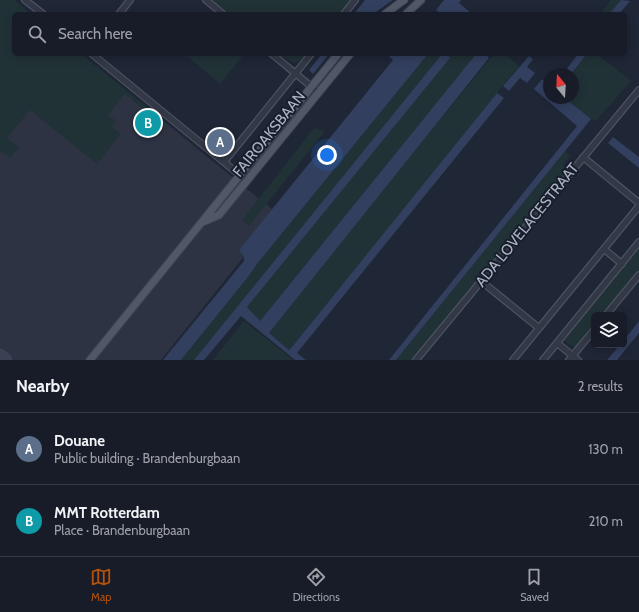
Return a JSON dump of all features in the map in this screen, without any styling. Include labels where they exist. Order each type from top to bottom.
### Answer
[{"type":"main road","points":[[388,12],[404,0]]},
{"type":"main road","points":[[408,12],[421,0]]},
{"type":"main road","name":"FAIROAKSBAAN","points":[[90,360],[336,56]]},
{"type":"main road","name":"FAIROAKSBAAN","points":[[201,223],[219,215],[348,56]]},
{"type":"street","points":[[25,0],[40,12]]},
{"type":"street","points":[[121,12],[130,0]]},
{"type":"street","points":[[206,0],[221,12]]},
{"type":"street","points":[[346,12],[355,0]]},
{"type":"street","points":[[94,56],[247,181]]},
{"type":"street","points":[[274,56],[319,93]]},
{"type":"street","points":[[224,162],[309,56]]},
{"type":"street","name":"ADA LOVELACESTRAAT","points":[[416,360],[639,90]]},
{"type":"street","points":[[583,157],[639,203]]},
{"type":"street","points":[[513,360],[639,206]]},
{"type":"street","points":[[543,360],[639,242]]},
{"type":"street","points":[[604,249],[622,264]]},
{"type":"street","points":[[608,312],[639,275]]},
{"type":"street","points":[[482,280],[539,328]]},
{"type":"street","points":[[571,358],[591,334]]},
{"type":"street","points":[[557,343],[571,358],[578,360]]},
{"type":"shaded area","points":[[0,0],[14,0],[29,12],[12,12],[12,56],[83,56],[278,214],[161,360],[0,360]]},
{"type":"shaded area","points":[[0,0],[14,0],[29,12],[12,12],[12,56],[83,56],[150,110],[148,113],[125,94],[108,115],[116,121],[112,126],[121,134],[97,164],[30,110],[7,138],[19,147],[10,158],[0,150]]},
{"type":"shaded area","points":[[212,0],[351,0],[342,12],[227,12]]},
{"type":"shaded area","points":[[611,0],[621,0],[611,12],[602,12]]},
{"type":"shaded area","points":[[187,56],[242,56],[220,84]]},
{"type":"shaded area","points":[[282,56],[305,56],[299,61],[293,63]]},
{"type":"shaded area","points":[[426,56],[440,56],[194,360],[181,360]]},
{"type":"shaded area","points":[[448,56],[474,56],[260,321],[247,307],[450,58]]},
{"type":"shaded area","points":[[492,56],[507,56],[519,66],[289,350],[269,333],[393,177]]},
{"type":"shaded area","points":[[585,56],[599,56],[631,81],[596,121],[591,119],[572,104],[579,104],[579,68],[576,68]]},
{"type":"shaded area","points":[[314,128],[325,131],[249,226],[242,220]]},
{"type":"shaded area","points":[[565,151],[570,156],[563,165],[569,169],[413,360],[396,360]]},
{"type":"shaded area","points":[[639,247],[639,271],[605,312],[591,312],[591,330],[576,349],[564,340]]},
{"type":"shaded area","points":[[244,321],[293,360],[213,360]]},
{"type":"water","points":[[365,0],[393,0],[376,12],[356,12]]},
{"type":"water","points":[[444,0],[461,0],[459,3],[470,12],[438,12],[436,10]]},
{"type":"water","points":[[621,0],[630,1],[621,12],[611,12]]},
{"type":"water","points":[[320,56],[327,56],[313,74],[309,70]]},
{"type":"water","points":[[389,56],[426,56],[181,360],[163,360],[244,261],[244,257],[239,250],[393,60]]},
{"type":"water","points":[[440,56],[448,56],[450,58],[247,307],[260,321],[474,56],[488,56],[489,58],[269,333],[289,350],[291,348],[497,93],[504,98],[297,353],[306,360],[295,360],[241,316],[204,360],[194,360]]},
{"type":"water","points":[[529,56],[533,59],[527,67],[535,73],[527,83],[520,78],[509,91],[503,86]]},
{"type":"water","points":[[576,56],[585,56],[576,68],[568,68]]},
{"type":"water","points":[[542,79],[543,97],[534,89]]},
{"type":"water","points":[[551,104],[572,104],[591,119],[396,360],[389,360],[577,126]]},
{"type":"water","points":[[613,137],[639,157],[639,168],[608,143]]},
{"type":"water","points":[[639,321],[639,333],[627,348],[627,336]]},
{"type":"water","points":[[617,348],[627,348],[617,360],[607,360]]},
{"type":"taxiway","points":[[0,356],[5,360]]},
{"type":"place","name":"MMT Rotterdam","points":[[148,123]]},
{"type":"place","name":"Douane","points":[[220,142]]}]
